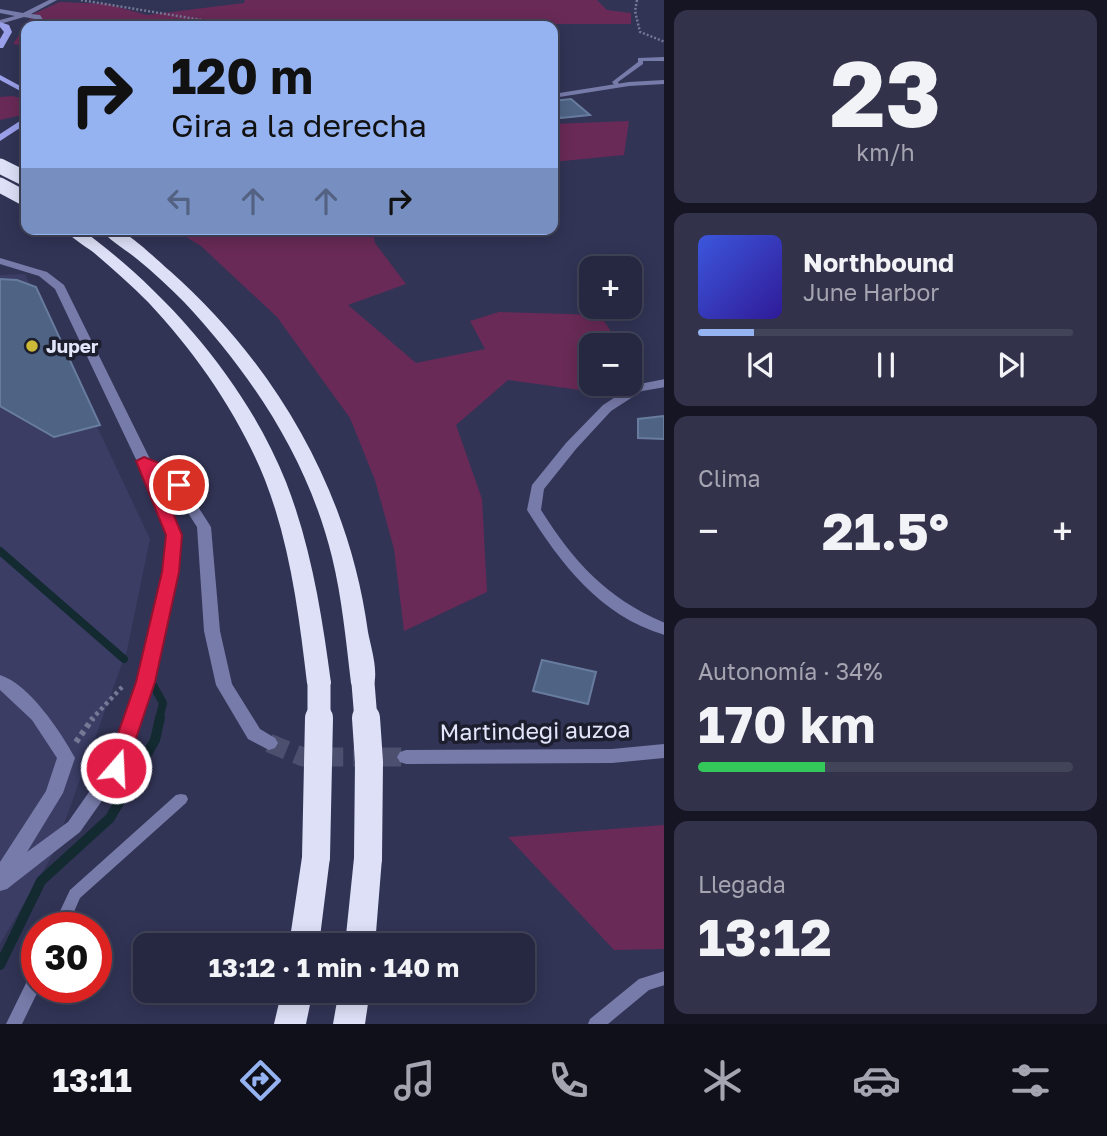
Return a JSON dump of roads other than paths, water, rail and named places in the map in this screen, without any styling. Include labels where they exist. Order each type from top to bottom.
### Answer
[{"type":"highway","points":[[0,166],[21,176]]},
{"type":"highway","points":[[0,185],[21,197]]},
{"type":"highway","points":[[79,235],[132,277],[210,363],[242,413],[277,484],[295,542],[309,606],[320,683],[316,857],[306,933]]},
{"type":"highway","points":[[114,235],[157,269],[197,307],[241,356],[276,405],[314,476],[337,535],[353,605],[369,762],[368,858],[361,933]]},
{"type":"highway","points":[[290,1024],[295,1003]]},
{"type":"highway","points":[[349,1024],[353,1003]]},
{"type":"main road","points":[[0,46],[3,24]]},
{"type":"main road","points":[[0,78],[21,90]]},
{"type":"main road","points":[[10,92],[21,93]]},
{"type":"main road","points":[[0,124],[21,121]]},
{"type":"main road","points":[[0,138],[21,123]]},
{"type":"street","points":[[3,24],[49,0]]},
{"type":"street","points":[[0,11],[37,17],[40,21]]},
{"type":"street","points":[[558,95],[664,82]]},
{"type":"street","points":[[0,881],[74,827],[116,768],[145,682],[171,572],[174,535],[144,461],[60,287],[43,274],[1,266]]},
{"type":"street","points":[[664,383],[638,388],[607,408],[537,488],[534,510],[553,542],[580,575],[620,608],[664,630]]},
{"type":"street","points":[[144,461],[169,472],[204,527],[212,631],[224,685],[254,734],[269,743]]},
{"type":"street","points":[[0,681],[46,722],[66,758],[54,793],[0,881]]},
{"type":"street","name":"Martindegi auzoa","points":[[406,757],[612,755],[664,751]]},
{"type":"lane","points":[[618,86],[615,82],[636,68],[640,63],[639,59],[664,59]]},
{"type":"lane","points":[[67,912],[75,894],[181,799]]},
{"type":"lane","points":[[596,1024],[645,984],[664,978]]},
{"type":"lane","points":[[14,1024],[24,1003]]},
{"type":"waterway","points":[[0,551],[124,659]]},
{"type":"waterway","points":[[153,685],[163,703],[159,720]]},
{"type":"waterway","points":[[0,965],[41,881],[110,818],[155,740],[160,718]]},
{"type":"tunnel","points":[[269,743],[303,757],[406,757]]},
{"type":"place","name":"Juper","points":[[32,346]]}]
